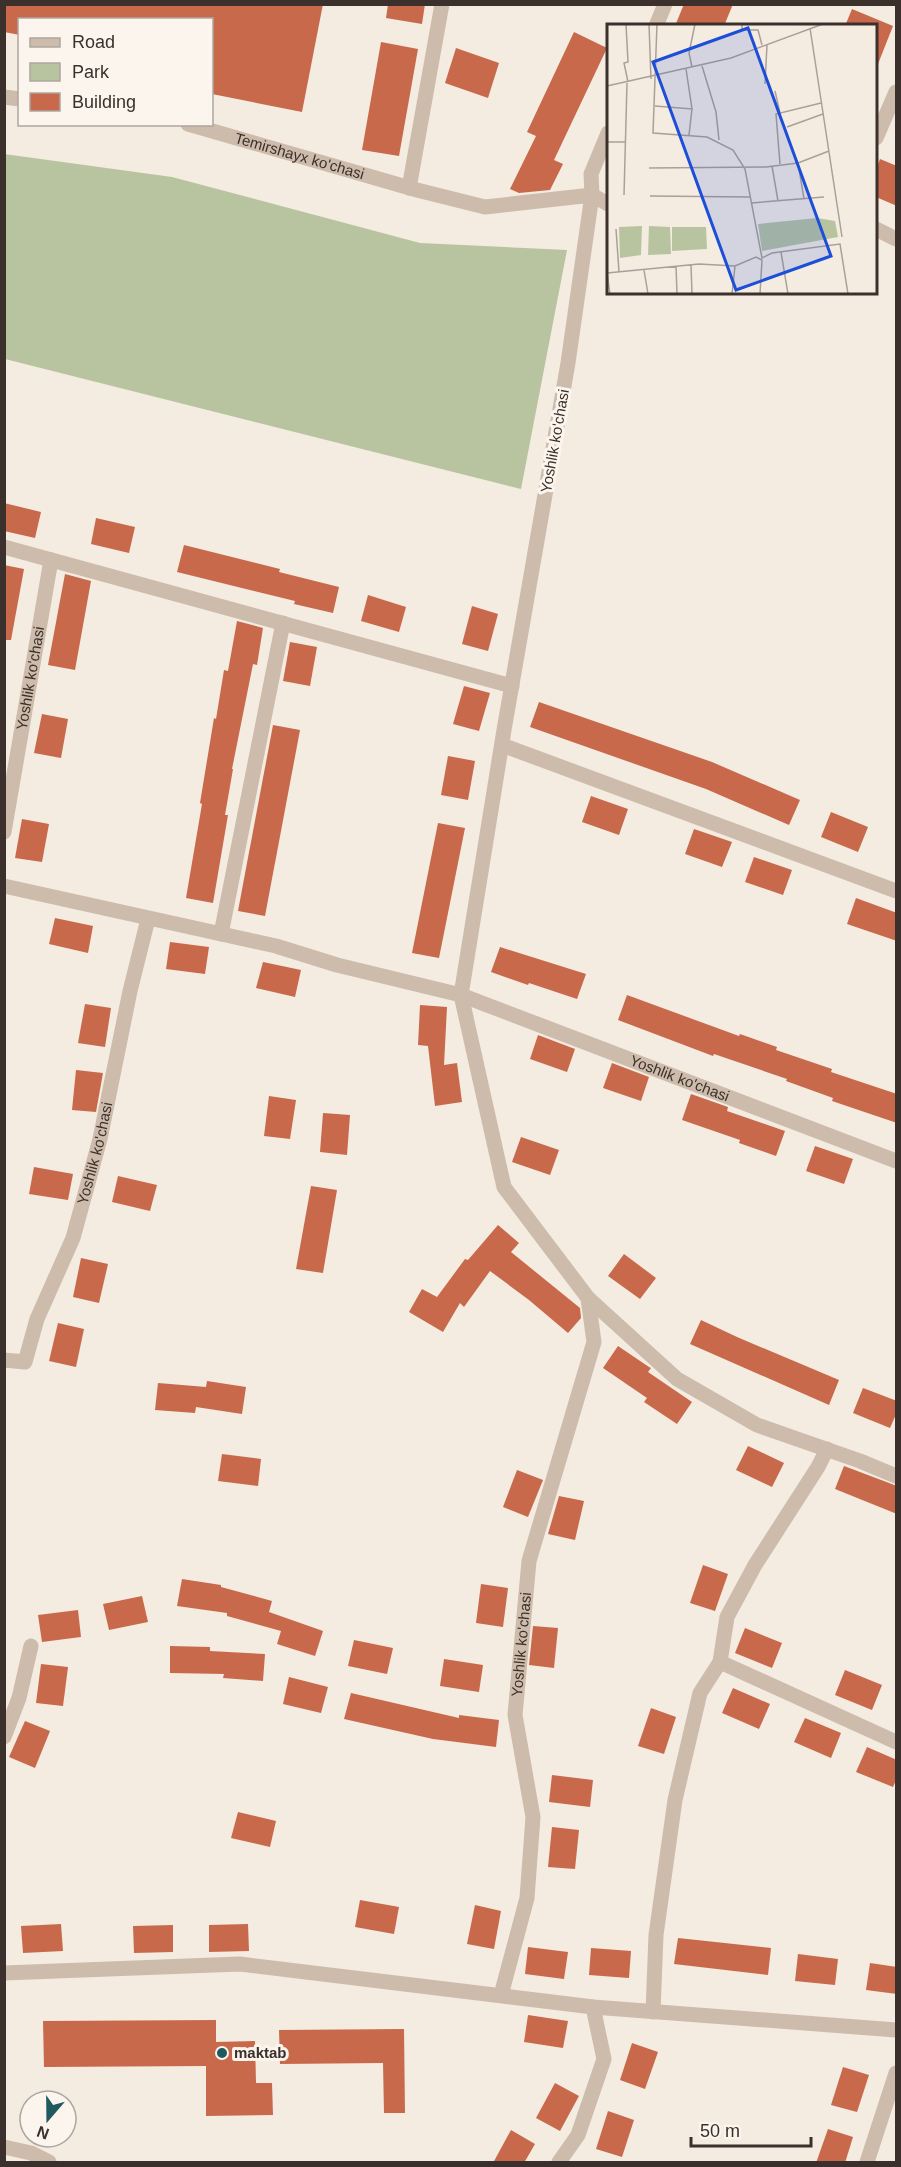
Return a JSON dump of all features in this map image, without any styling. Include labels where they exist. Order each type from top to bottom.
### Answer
[{"type":"street","points":[[409,188],[442,4]]},
{"type":"street","points":[[657,24],[665,4]]},
{"type":"street","points":[[877,136],[897,92]]},
{"type":"street","name":"Temirshayx ko'chasi","points":[[195,126],[409,188],[486,207],[592,195]]},
{"type":"street","points":[[607,138],[591,174],[592,195],[607,203]]},
{"type":"street","name":"Yoshlik ko'chasi","points":[[592,195],[568,363],[461,995],[504,1187],[588,1298],[677,1379],[757,1425],[897,1476]]},
{"type":"street","points":[[877,229],[897,239]]},
{"type":"street","points":[[4,547],[512,686]]},
{"type":"street","name":"Yoshlik ko'chasi","points":[[4,832],[51,560]]},
{"type":"street","points":[[221,934],[283,623]]},
{"type":"street","points":[[502,745],[897,891]]},
{"type":"street","name":"Yoshlik ko'chasi","points":[[4,886],[276,946],[337,966],[461,995],[897,1161]]},
{"type":"street","name":"Yoshlik ko'chasi","points":[[4,1360],[25,1362],[37,1319],[73,1238],[100,1139],[130,991],[148,919]]},
{"type":"street","name":"Yoshlik ko'chasi","points":[[501,1995],[527,1898],[533,1817],[515,1715],[529,1561],[594,1342],[588,1298]]},
{"type":"street","points":[[653,2012],[657,1935],[675,1800],[700,1693],[720,1662],[727,1617],[755,1565],[818,1467],[827,1449]]},
{"type":"street","points":[[4,1737],[19,1698],[31,1646]]},
{"type":"street","points":[[720,1662],[897,1742]]},
{"type":"street","points":[[4,1973],[240,1964],[593,2007],[897,2030]]},
{"type":"street","points":[[559,2163],[578,2135],[604,2059],[593,2007]]},
{"type":"street","points":[[867,2163],[897,2073]]},
{"type":"street","points":[[4,2147],[31,2153],[49,2163]]},
{"type":"green space","points":[[4,154],[172,177],[420,243],[567,250],[521,489],[5,359]]},
{"type":"building","points":[[4,4],[323,4],[302,112],[213,94],[213,18],[18,18],[18,35],[4,32]]},
{"type":"building","points":[[388,4],[425,4],[422,24],[386,18]]},
{"type":"building","points":[[684,4],[733,4],[725,24],[676,24]]},
{"type":"building","points":[[852,9],[893,26],[877,66],[877,24],[846,24]]},
{"type":"building","points":[[574,32],[607,48],[554,160],[563,164],[550,190],[519,193],[510,189],[536,136],[527,132]]},
{"type":"building","points":[[381,42],[418,49],[399,156],[362,150]]},
{"type":"building","points":[[456,48],[499,63],[488,98],[445,83]]},
{"type":"building","points":[[880,159],[897,166],[897,206],[877,197],[877,167]]},
{"type":"building","points":[[4,503],[41,512],[35,538],[4,531]]},
{"type":"building","points":[[96,518],[135,527],[129,553],[91,544]]},
{"type":"building","points":[[184,545],[280,569],[279,572],[339,587],[333,613],[294,604],[295,601],[177,572]]},
{"type":"building","points":[[4,565],[24,569],[11,640],[4,640]]},
{"type":"building","points":[[65,574],[91,581],[75,670],[48,665]]},
{"type":"building","points":[[368,595],[406,607],[399,632],[361,621]]},
{"type":"building","points":[[472,606],[498,614],[488,651],[462,644]]},
{"type":"building","points":[[237,621],[263,628],[257,665],[253,664],[232,769],[225,815],[228,815],[213,903],[186,898],[214,718],[216,719],[224,670],[228,671]]},
{"type":"building","points":[[290,642],[317,647],[310,686],[283,681]]},
{"type":"building","points":[[464,686],[490,693],[479,731],[453,724]]},
{"type":"building","points":[[539,702],[712,762],[800,800],[789,825],[706,789],[530,727]]},
{"type":"building","points":[[42,714],[68,719],[61,758],[34,753]]},
{"type":"building","points":[[273,725],[300,730],[265,916],[238,911]]},
{"type":"building","points":[[448,756],[475,761],[468,800],[441,795]]},
{"type":"building","points":[[591,796],[628,809],[619,835],[582,822]]},
{"type":"building","points":[[831,812],[868,827],[858,852],[821,837]]},
{"type":"building","points":[[22,819],[49,824],[42,862],[15,858]]},
{"type":"building","points":[[438,823],[465,828],[439,958],[412,953]]},
{"type":"building","points":[[694,829],[732,842],[722,867],[685,854]]},
{"type":"building","points":[[754,857],[792,870],[783,895],[745,882]]},
{"type":"building","points":[[856,898],[897,913],[897,941],[847,924]]},
{"type":"building","points":[[55,918],[93,926],[88,953],[49,944]]},
{"type":"building","points":[[170,942],[209,947],[205,974],[166,969]]},
{"type":"building","points":[[500,947],[586,974],[577,999],[491,972]]},
{"type":"building","points":[[263,962],[301,970],[295,997],[256,988]]},
{"type":"building","points":[[627,995],[739,1036],[740,1034],[777,1047],[776,1050],[832,1069],[831,1072],[897,1094],[897,1123],[832,1101],[833,1098],[786,1081],[787,1079],[714,1054],[713,1056],[618,1020]]},
{"type":"building","points":[[85,1004],[111,1008],[105,1047],[78,1043]]},
{"type":"building","points":[[420,1005],[447,1007],[444,1065],[457,1063],[462,1102],[435,1106],[428,1046],[418,1045]]},
{"type":"building","points":[[538,1035],[575,1049],[567,1072],[530,1059]]},
{"type":"building","points":[[612,1063],[649,1077],[641,1101],[603,1088]]},
{"type":"building","points":[[76,1070],[103,1073],[96,1112],[72,1110]]},
{"type":"building","points":[[691,1094],[728,1107],[727,1111],[785,1131],[776,1156],[739,1143],[740,1140],[682,1120]]},
{"type":"building","points":[[269,1096],[296,1100],[290,1139],[264,1136]]},
{"type":"building","points":[[323,1113],[350,1115],[347,1155],[320,1152]]},
{"type":"building","points":[[521,1137],[559,1150],[550,1175],[512,1162]]},
{"type":"building","points":[[815,1146],[853,1159],[844,1184],[806,1171]]},
{"type":"building","points":[[34,1167],[73,1174],[68,1200],[29,1194]]},
{"type":"building","points":[[118,1176],[157,1185],[150,1211],[112,1202]]},
{"type":"building","points":[[311,1186],[337,1190],[323,1273],[296,1269]]},
{"type":"building","points":[[498,1225],[519,1243],[511,1252],[580,1308],[581,1318],[568,1333],[490,1271],[464,1307],[460,1303],[443,1332],[409,1312],[422,1289],[437,1297],[465,1259],[468,1260]]},
{"type":"building","points":[[624,1254],[656,1278],[640,1299],[608,1276]]},
{"type":"building","points":[[81,1258],[108,1264],[99,1303],[73,1297]]},
{"type":"building","points":[[701,1320],[839,1380],[829,1405],[690,1344]]},
{"type":"building","points":[[58,1323],[84,1329],[76,1367],[49,1361]]},
{"type":"building","points":[[618,1346],[651,1368],[648,1372],[692,1402],[677,1424],[644,1402],[647,1398],[603,1368]]},
{"type":"building","points":[[207,1381],[246,1387],[242,1414],[196,1407],[195,1413],[155,1410],[158,1383],[206,1387]]},
{"type":"building","points":[[863,1388],[897,1401],[897,1412],[890,1428],[853,1413]]},
{"type":"building","points":[[748,1446],[784,1463],[772,1487],[736,1470]]},
{"type":"building","points":[[222,1454],[261,1459],[258,1486],[218,1481]]},
{"type":"building","points":[[844,1466],[897,1486],[897,1514],[835,1489]]},
{"type":"building","points":[[517,1470],[543,1480],[528,1517],[503,1507]]},
{"type":"building","points":[[559,1496],[584,1501],[575,1540],[548,1534]]},
{"type":"building","points":[[703,1565],[728,1574],[715,1611],[690,1603]]},
{"type":"building","points":[[182,1579],[221,1585],[221,1587],[272,1601],[269,1612],[323,1631],[315,1656],[277,1644],[281,1631],[227,1616],[227,1613],[177,1606]]},
{"type":"building","points":[[481,1584],[508,1588],[503,1627],[476,1623]]},
{"type":"building","points":[[142,1596],[148,1622],[109,1630],[103,1604]]},
{"type":"building","points":[[78,1610],[81,1637],[42,1642],[38,1615]]},
{"type":"building","points":[[533,1626],[558,1628],[554,1668],[529,1665]]},
{"type":"building","points":[[745,1628],[782,1643],[772,1668],[735,1653]]},
{"type":"building","points":[[354,1640],[393,1648],[387,1674],[348,1666]]},
{"type":"building","points":[[170,1646],[210,1647],[210,1651],[265,1654],[263,1681],[223,1678],[224,1674],[170,1673]]},
{"type":"building","points":[[444,1659],[483,1665],[479,1692],[440,1686]]},
{"type":"building","points":[[41,1664],[68,1667],[63,1706],[36,1703]]},
{"type":"building","points":[[845,1670],[882,1685],[872,1710],[835,1695]]},
{"type":"building","points":[[289,1677],[328,1687],[321,1713],[283,1704]]},
{"type":"building","points":[[733,1688],[770,1704],[759,1729],[722,1713]]},
{"type":"building","points":[[351,1693],[459,1718],[459,1715],[499,1720],[496,1747],[433,1739],[344,1719]]},
{"type":"building","points":[[651,1708],[676,1717],[664,1754],[638,1746]]},
{"type":"building","points":[[805,1718],[841,1733],[831,1758],[794,1742]]},
{"type":"building","points":[[25,1721],[50,1731],[35,1768],[9,1757]]},
{"type":"building","points":[[867,1747],[897,1760],[897,1778],[893,1787],[856,1772]]},
{"type":"building","points":[[552,1775],[593,1780],[590,1807],[549,1802]]},
{"type":"building","points":[[238,1812],[276,1821],[270,1847],[231,1838]]},
{"type":"building","points":[[552,1827],[579,1830],[575,1869],[548,1867]]},
{"type":"building","points":[[360,1900],[399,1907],[394,1934],[355,1927]]},
{"type":"building","points":[[475,1905],[501,1911],[494,1949],[467,1944]]},
{"type":"building","points":[[61,1924],[63,1951],[23,1953],[21,1926]]},
{"type":"building","points":[[248,1924],[249,1951],[209,1952],[209,1925]]},
{"type":"building","points":[[173,1925],[173,1952],[134,1953],[133,1926]]},
{"type":"building","points":[[678,1938],[771,1948],[768,1975],[674,1964]]},
{"type":"building","points":[[528,1947],[568,1952],[564,1979],[525,1974]]},
{"type":"building","points":[[591,1948],[631,1951],[629,1978],[589,1975]]},
{"type":"building","points":[[798,1954],[838,1959],[835,1985],[795,1981]]},
{"type":"building","points":[[870,1963],[897,1967],[897,1994],[866,1990]]},
{"type":"building","points":[[528,2015],[568,2021],[563,2048],[524,2042]]},
{"type":"building","points":[[216,2020],[216,2042],[255,2041],[256,2083],[272,2083],[273,2115],[206,2116],[206,2066],[44,2067],[43,2021]]},
{"type":"building","points":[[404,2029],[405,2113],[384,2113],[383,2063],[280,2064],[279,2030]]},
{"type":"building","points":[[632,2043],[658,2052],[645,2089],[620,2080]]},
{"type":"building","points":[[843,2067],[869,2075],[857,2112],[831,2105]]},
{"type":"building","points":[[555,2083],[579,2096],[560,2131],[536,2118]]},
{"type":"building","points":[[608,2111],[634,2120],[622,2157],[596,2149]]},
{"type":"building","points":[[828,2129],[853,2137],[845,2163],[816,2163]]},
{"type":"building","points":[[511,2130],[535,2144],[524,2163],[493,2163]]},
{"type":"place","name":"maktab","points":[[222,2053]]}]
